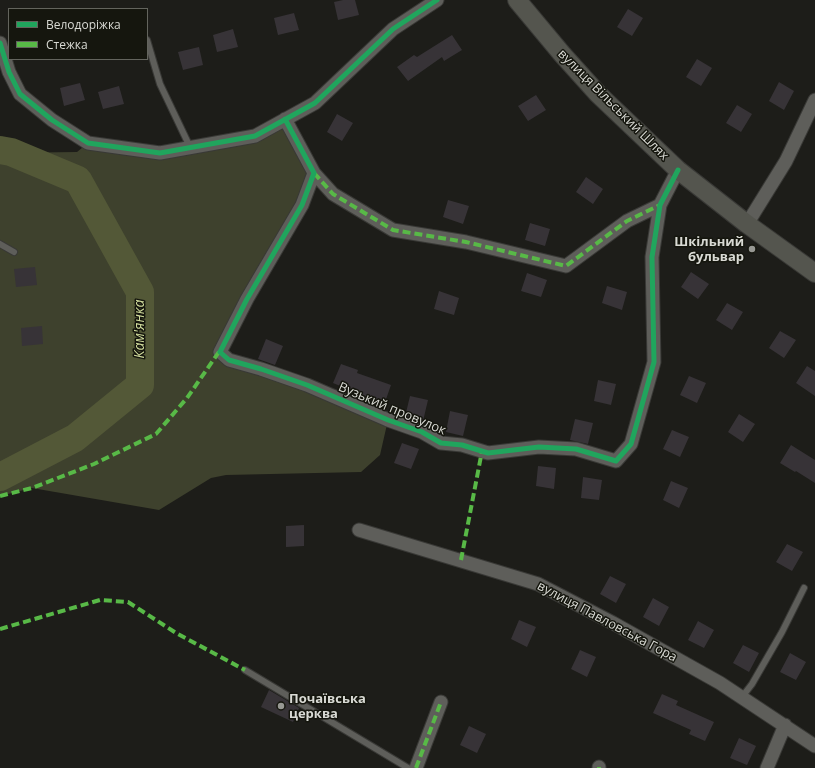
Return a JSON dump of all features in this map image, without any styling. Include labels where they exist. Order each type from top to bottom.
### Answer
[{"type":"street","points":[[0,43],[7,73],[20,94],[52,120],[88,143],[160,153],[255,136],[315,103],[392,29],[437,0]]},
{"type":"street","name":"вулиця Вільський Шлях","points":[[517,0],[598,94],[678,170],[746,224],[815,273]]},
{"type":"street","points":[[746,224],[786,161],[815,100]]},
{"type":"street","points":[[285,119],[314,173],[333,194],[392,230],[466,242],[566,266],[627,221],[660,206]]},
{"type":"street","name":"Вузький провулок","points":[[314,173],[302,206],[247,298],[220,352],[229,360],[307,385],[388,420],[422,432],[441,443],[462,445],[488,453],[539,447],[576,449],[616,461],[632,444],[654,362],[652,257],[660,206],[678,170]]},
{"type":"street","name":"вулиця Павловська Гора","points":[[359,530],[538,584],[614,623],[742,697],[815,746]]},
{"type":"street","points":[[416,768],[440,702]]},
{"type":"street","points":[[767,768],[785,725]]},
{"type":"lane","points":[[148,43],[160,84],[190,147]]},
{"type":"lane","points":[[0,244],[14,252]]},
{"type":"lane","points":[[742,697],[752,684],[782,632],[804,588]]},
{"type":"lane","points":[[245,670],[408,768]]},
{"type":"green space","points":[[285,119],[314,173],[220,352],[388,420],[380,455],[361,472],[226,475],[211,478],[159,510],[32,488],[0,496],[0,153],[77,152],[88,143],[160,153],[255,136]]},
{"type":"building","points":[[355,0],[359,15],[338,20],[334,2]]},
{"type":"building","points":[[628,9],[643,18],[632,36],[617,27]]},
{"type":"building","points":[[294,13],[299,30],[278,35],[274,18]]},
{"type":"building","points":[[233,29],[238,47],[217,52],[213,35]]},
{"type":"building","points":[[452,35],[462,50],[444,61],[442,57],[408,81],[397,67],[414,55],[417,57]]},
{"type":"building","points":[[199,47],[203,65],[183,70],[178,52]]},
{"type":"building","points":[[697,59],[712,68],[701,86],[686,77]]},
{"type":"building","points":[[779,82],[794,91],[784,110],[769,101]]},
{"type":"building","points":[[80,83],[85,100],[64,106],[60,88]]},
{"type":"building","points":[[119,86],[124,104],[103,109],[98,92]]},
{"type":"building","points":[[536,95],[546,110],[528,121],[518,106]]},
{"type":"building","points":[[737,105],[752,114],[741,132],[726,123]]},
{"type":"building","points":[[337,114],[353,123],[342,141],[327,132]]},
{"type":"building","points":[[586,177],[603,189],[593,204],[576,192]]},
{"type":"building","points":[[448,200],[469,206],[463,224],[443,217]]},
{"type":"building","points":[[530,223],[550,229],[545,246],[525,240]]},
{"type":"building","points":[[35,267],[37,285],[16,287],[14,269]]},
{"type":"building","points":[[691,272],[709,284],[698,299],[681,287]]},
{"type":"building","points":[[527,273],[547,280],[541,297],[521,291]]},
{"type":"building","points":[[607,286],[627,292],[622,310],[602,303]]},
{"type":"building","points":[[439,291],[459,298],[454,315],[434,309]]},
{"type":"building","points":[[727,303],[743,312],[732,330],[716,320]]},
{"type":"building","points":[[42,326],[43,344],[22,346],[21,328]]},
{"type":"building","points":[[780,331],[796,340],[784,358],[769,348]]},
{"type":"building","points":[[266,339],[283,346],[275,365],[258,359]]},
{"type":"building","points":[[341,364],[358,370],[357,373],[391,385],[384,405],[333,383]]},
{"type":"building","points":[[807,366],[815,371],[815,396],[796,383]]},
{"type":"building","points":[[689,376],[706,383],[697,403],[680,395]]},
{"type":"building","points":[[598,380],[616,384],[611,405],[594,401]]},
{"type":"building","points":[[410,396],[428,400],[423,421],[405,417]]},
{"type":"building","points":[[450,411],[468,415],[463,436],[446,432]]},
{"type":"building","points":[[739,414],[755,424],[743,442],[728,432]]},
{"type":"building","points":[[575,419],[593,423],[588,444],[570,440]]},
{"type":"building","points":[[672,430],[689,437],[680,457],[663,449]]},
{"type":"building","points":[[402,443],[419,449],[411,469],[394,463]]},
{"type":"building","points":[[791,445],[815,460],[815,483],[780,463]]},
{"type":"building","points":[[538,466],[556,468],[554,489],[536,486]]},
{"type":"building","points":[[583,477],[602,480],[599,500],[581,498]]},
{"type":"building","points":[[671,481],[688,488],[679,508],[663,500]]},
{"type":"building","points":[[304,525],[304,546],[286,547],[286,526]]},
{"type":"building","points":[[787,544],[803,552],[792,571],[776,562]]},
{"type":"building","points":[[610,576],[626,584],[616,603],[600,594]]},
{"type":"building","points":[[653,598],[669,607],[659,626],[643,617]]},
{"type":"building","points":[[519,620],[536,627],[527,647],[511,639]]},
{"type":"building","points":[[698,621],[714,630],[704,648],[688,640]]},
{"type":"building","points":[[743,645],[759,653],[749,672],[733,663]]},
{"type":"building","points":[[580,650],[596,657],[587,677],[571,669]]},
{"type":"building","points":[[790,653],[806,662],[796,680],[780,672]]},
{"type":"building","name":"Почаївська церква","points":[[269,690],[299,708],[293,722],[261,707]]},
{"type":"building","points":[[662,694],[678,701],[676,705],[714,722],[705,741],[689,734],[691,730],[653,713]]},
{"type":"building","points":[[469,726],[486,734],[477,753],[460,745]]},
{"type":"building","points":[[739,738],[756,746],[747,765],[730,758]]},
{"type":"waterway","name":"Кам'янка","points":[[0,150],[11,152],[78,180],[140,292],[140,385],[75,438],[0,477]]},
{"type":"marked path","points":[[314,173],[333,194],[393,230],[466,242],[566,266],[627,221],[660,205]]},
{"type":"marked path","points":[[0,496],[32,488],[94,464],[156,434],[187,398],[221,349]]},
{"type":"marked path","points":[[461,560],[482,451]]},
{"type":"marked path","points":[[0,629],[100,600],[128,602],[176,633],[245,670]]},
{"type":"marked path","points":[[416,768],[441,702]]},
{"type":"cycle path","points":[[0,43],[9,72],[20,94],[52,120],[88,143],[160,153],[255,136],[315,103],[393,29],[437,0]]},
{"type":"cycle path","points":[[285,119],[314,173],[302,205],[247,299],[220,352],[229,360],[307,385],[388,420],[422,432],[441,443],[462,445],[488,453],[539,447],[576,449],[616,461],[631,444],[654,362],[652,257],[660,205],[678,170]]},
{"type":"place","name":"Шкільний бульвар","points":[[752,249]]},
{"type":"place","name":"Почаївська церква","points":[[281,706]]}]
